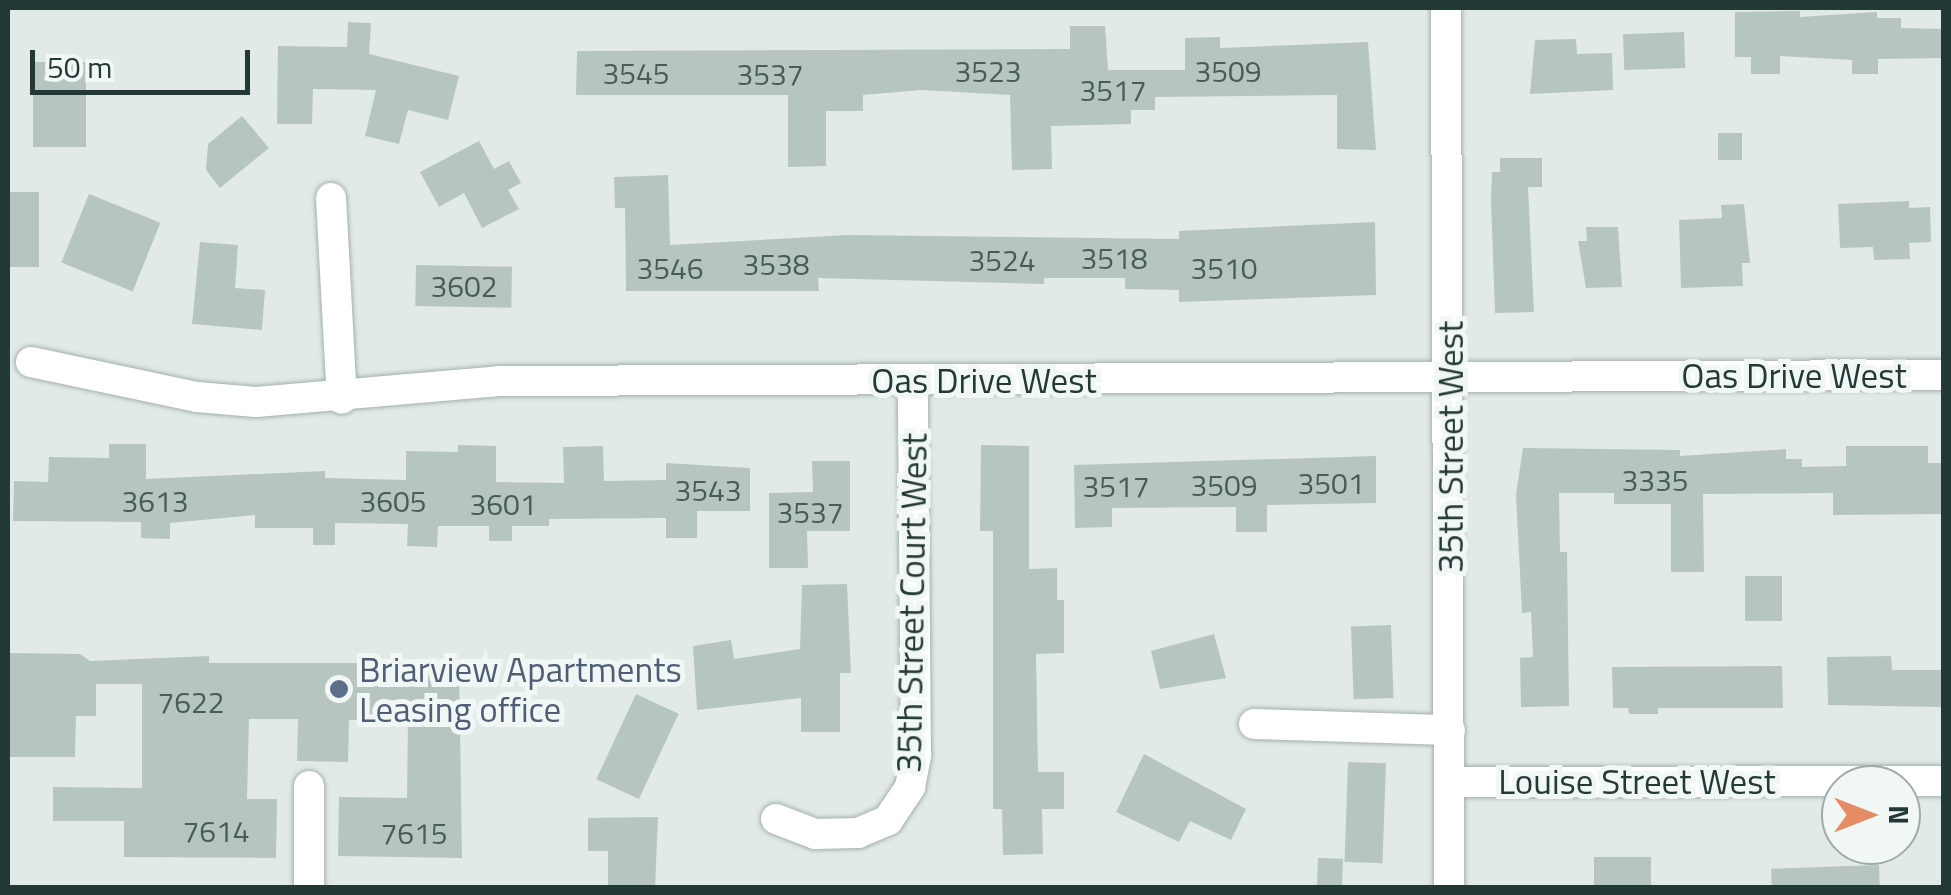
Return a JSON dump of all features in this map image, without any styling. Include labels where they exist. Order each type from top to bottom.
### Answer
[{"type":"street","name":"35th Street West","points":[[1446,8],[1450,888]]},
{"type":"street","points":[[330,198],[342,399]]},
{"type":"street","name":"Oas Drive West","points":[[30,362],[197,397],[342,399],[499,381],[913,382],[1944,374]]},
{"type":"street","name":"35th Street Court West","points":[[776,819],[815,834],[858,833],[888,820],[910,787],[916,754],[913,382]]},
{"type":"street","points":[[1254,724],[1450,730]]},
{"type":"street","name":"Louise Street West","points":[[1450,782],[1944,781]]},
{"type":"street","points":[[309,786],[309,888]]},
{"type":"building","points":[[1800,11],[1800,17],[1877,12],[1877,18],[1901,18],[1901,28],[1944,29],[1944,58],[1878,59],[1878,74],[1852,74],[1852,60],[1780,56],[1780,74],[1751,74],[1751,57],[1735,57],[1735,12]]},
{"type":"building","points":[[348,22],[371,23],[369,54],[459,76],[448,120],[408,110],[399,144],[365,136],[376,90],[313,89],[312,124],[277,124],[278,46],[347,47]]},
{"type":"building","points":[[1070,26],[1105,26],[1108,70],[1185,70],[1185,38],[1220,37],[1220,48],[1368,42],[1376,150],[1337,149],[1337,95],[1155,97],[1155,110],[1131,110],[1131,124],[1051,126],[1052,169],[1012,170],[1010,95],[921,90],[863,95],[863,111],[826,111],[826,166],[788,167],[788,95],[576,95],[577,51],[1070,49]]},
{"type":"building","points":[[1684,32],[1685,68],[1624,70],[1623,34]]},
{"type":"building","points":[[1576,39],[1577,54],[1612,53],[1613,90],[1530,94],[1535,40]]},
{"type":"building","points":[[33,62],[86,62],[86,147],[33,147]]},
{"type":"building","points":[[242,116],[269,148],[220,188],[206,170],[208,144]]},
{"type":"building","points":[[1718,133],[1742,133],[1742,160],[1718,160]]},
{"type":"building","points":[[479,141],[494,169],[509,161],[521,183],[508,190],[519,209],[482,228],[464,193],[439,207],[420,172]]},
{"type":"building","points":[[1500,158],[1542,158],[1542,187],[1528,187],[1534,312],[1495,313],[1491,200],[1492,172],[1500,172]]},
{"type":"building","points":[[668,175],[670,245],[848,235],[1179,239],[1179,231],[1375,222],[1376,295],[1179,302],[1179,290],[1125,289],[1125,278],[1044,278],[1044,284],[818,278],[819,291],[626,291],[625,208],[615,208],[614,177]]},
{"type":"building","points":[[8,192],[39,192],[39,267],[8,267]]},
{"type":"building","points":[[89,194],[160,223],[133,291],[61,263]]},
{"type":"building","points":[[1909,201],[1909,208],[1930,207],[1931,242],[1909,243],[1910,259],[1874,260],[1873,247],[1840,248],[1838,204]]},
{"type":"building","points":[[1744,204],[1750,263],[1742,263],[1743,286],[1681,288],[1679,220],[1722,218],[1721,205]]},
{"type":"building","points":[[1586,227],[1618,227],[1622,287],[1586,288],[1578,241],[1587,241]]},
{"type":"building","points":[[200,242],[238,245],[235,288],[265,290],[262,330],[192,324]]},
{"type":"building","points":[[416,265],[512,267],[511,308],[415,306]]},
{"type":"building","points":[[109,444],[146,444],[146,479],[325,471],[325,478],[406,480],[406,451],[458,452],[458,445],[496,446],[496,482],[564,483],[563,447],[603,446],[604,481],[666,480],[666,463],[750,468],[750,511],[697,511],[697,538],[666,538],[666,518],[549,519],[549,526],[512,526],[512,541],[489,541],[489,526],[438,526],[437,547],[407,546],[408,524],[335,523],[335,545],[313,545],[313,528],[255,528],[255,515],[170,523],[170,539],[141,538],[141,522],[13,521],[14,481],[48,482],[49,457],[109,458]]},
{"type":"building","points":[[981,445],[1029,446],[1029,569],[1057,568],[1057,600],[1064,600],[1064,653],[1036,654],[1038,772],[1064,772],[1064,809],[1042,809],[1043,854],[1003,855],[1002,809],[993,809],[993,531],[980,531]]},
{"type":"building","points":[[1846,446],[1928,446],[1928,463],[1941,463],[1941,514],[1833,515],[1833,493],[1703,494],[1704,572],[1671,572],[1671,504],[1614,504],[1614,493],[1559,493],[1560,552],[1567,552],[1569,706],[1521,707],[1520,658],[1533,657],[1531,612],[1522,613],[1516,494],[1523,448],[1680,450],[1680,456],[1786,449],[1786,459],[1802,459],[1802,467],[1846,466]]},
{"type":"building","points":[[1376,456],[1376,503],[1267,505],[1267,532],[1236,532],[1236,507],[1112,508],[1112,527],[1075,528],[1074,465]]},
{"type":"building","points":[[812,461],[850,461],[850,531],[807,531],[808,568],[769,568],[769,493],[813,492]]},
{"type":"building","points":[[1745,576],[1782,576],[1782,621],[1745,621]]},
{"type":"building","points":[[847,584],[851,673],[840,673],[840,732],[801,732],[801,698],[697,710],[693,646],[731,640],[734,659],[800,649],[802,585]]},
{"type":"building","points":[[1391,625],[1394,698],[1354,699],[1351,626]]},
{"type":"building","points":[[1214,634],[1226,678],[1160,689],[1151,651]]},
{"type":"building","points":[[8,653],[80,654],[90,661],[209,656],[209,663],[459,663],[462,858],[338,856],[339,797],[407,798],[408,720],[349,720],[348,762],[297,761],[298,719],[249,719],[247,799],[277,799],[276,858],[124,857],[124,821],[53,821],[53,787],[142,788],[142,684],[96,684],[96,716],[76,716],[75,757],[8,757]]},
{"type":"building","points":[[1891,656],[1892,670],[1944,670],[1944,707],[1828,705],[1827,657]]},
{"type":"building","points":[[1782,666],[1783,708],[1658,708],[1658,714],[1629,714],[1628,708],[1613,708],[1612,667]]},
{"type":"building","points":[[636,694],[679,714],[639,799],[596,779]]},
{"type":"building","points":[[1144,754],[1246,809],[1231,840],[1190,821],[1179,842],[1116,812]]},
{"type":"building","points":[[1348,762],[1386,763],[1382,863],[1345,862]]},
{"type":"building","points":[[658,817],[655,888],[608,888],[608,851],[588,851],[588,818]]},
{"type":"building","points":[[1594,857],[1651,857],[1651,888],[1594,888]]},
{"type":"building","points":[[1318,858],[1343,859],[1342,888],[1317,887]]},
{"type":"building","points":[[1879,865],[1880,888],[1772,888],[1771,869]]},
{"type":"place","name":"Briarview Apartments Leasing office","points":[[339,689]]}]
